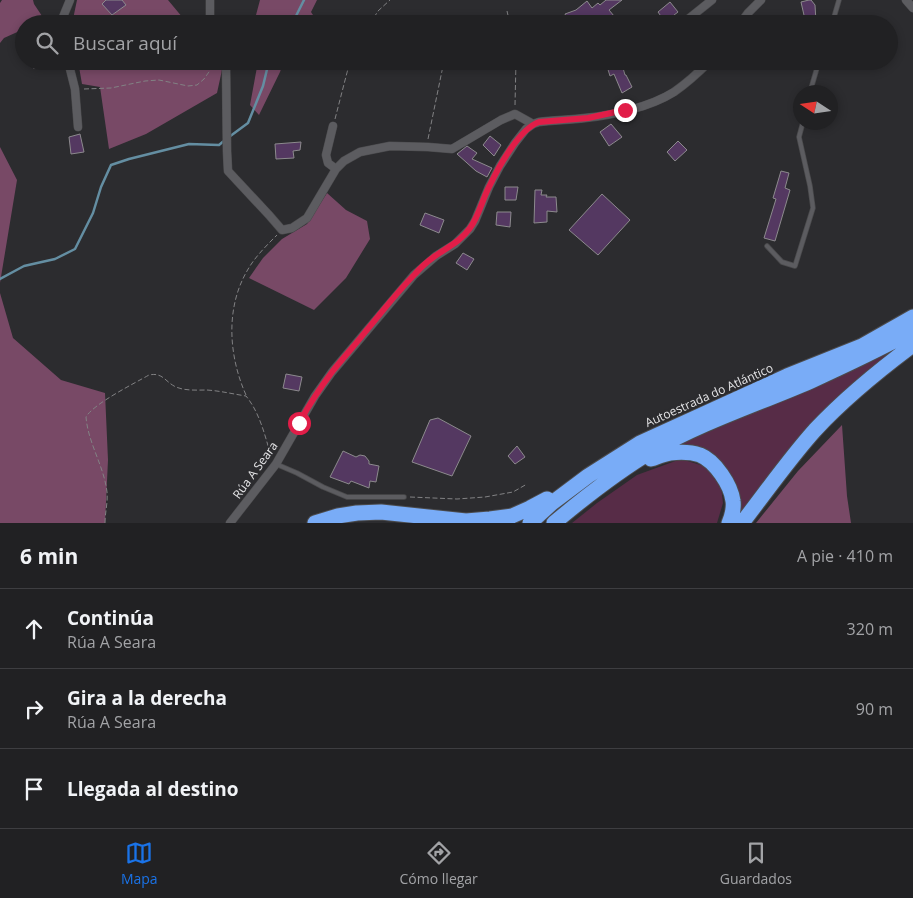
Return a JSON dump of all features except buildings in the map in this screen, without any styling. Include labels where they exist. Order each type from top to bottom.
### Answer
[{"type":"highway","name":"Autoestrada do Atlántico","points":[[530,523],[552,503],[588,476],[640,443],[778,380],[862,346],[913,317]]},
{"type":"highway","name":"Autoestrada do Atlántico","points":[[554,523],[590,493],[633,463],[678,437],[742,408],[810,381],[913,331]]},
{"type":"highway","points":[[742,523],[791,458],[815,430],[858,388],[913,345]]},
{"type":"highway","points":[[633,463],[668,453],[689,453],[701,456],[711,462],[726,480],[734,501],[729,523]]},
{"type":"highway","points":[[315,523],[338,516],[381,512],[466,521],[512,516],[588,476]]},
{"type":"street","points":[[64,15],[70,0]]},
{"type":"street","points":[[210,0],[210,15]]},
{"type":"street","points":[[693,15],[712,0]]},
{"type":"street","points":[[747,15],[761,0]]},
{"type":"street","points":[[906,0],[913,8]]},
{"type":"street","points":[[70,70],[75,89],[78,127]]},
{"type":"street","points":[[226,72],[228,171],[282,230],[292,228],[307,218],[336,169],[344,161],[360,152],[390,146],[452,149],[514,114],[533,124],[588,118],[640,107],[675,91],[701,70]]},
{"type":"street","name":"Rúa A Seara","points":[[230,523],[276,464],[315,396],[332,372],[414,274],[436,256],[455,244],[470,229],[500,166],[515,142],[533,124]]},
{"type":"street","points":[[333,126],[326,155],[328,163],[336,169]]},
{"type":"lane","points":[[835,15],[839,0]]},
{"type":"lane","points":[[812,85],[816,70]]},
{"type":"lane","points":[[767,246],[782,262],[795,266],[812,208],[810,186],[800,137],[801,130]]},
{"type":"lane","points":[[276,464],[347,497],[404,497]]},
{"type":"path","points":[[376,15],[390,0]]},
{"type":"path","points":[[508,11],[509,15]]},
{"type":"path","points":[[75,89],[111,88],[159,80],[188,86],[197,85],[210,70]]},
{"type":"path","points":[[222,70],[226,72]]},
{"type":"path","points":[[333,126],[348,70]]},
{"type":"path","points":[[428,147],[429,133],[442,70]]},
{"type":"path","points":[[514,114],[516,70]]},
{"type":"path","points":[[276,464],[272,458],[259,418],[252,403],[246,396],[240,381],[234,357],[232,311],[246,271],[282,230]]},
{"type":"path","points":[[105,523],[108,502],[107,490],[86,422],[87,414],[112,396],[149,374],[160,375],[182,389],[209,390],[246,396]]},
{"type":"path","points":[[404,497],[457,499],[485,497],[513,492],[527,484]]},
{"type":"shaded area","points":[[2,0],[33,0],[41,15],[15,15],[15,33],[4,38],[0,43],[0,3]]},
{"type":"shaded area","points":[[77,0],[168,0],[180,15],[74,15]]},
{"type":"shaded area","points":[[260,0],[317,0],[311,12],[313,15],[256,15]]},
{"type":"shaded area","points":[[80,70],[222,70],[217,93],[146,134],[109,149],[100,87],[82,84]]},
{"type":"shaded area","points":[[256,70],[281,70],[259,115],[250,105]]},
{"type":"shaded area","points":[[0,147],[17,180],[0,283]]},
{"type":"shaded area","points":[[327,193],[346,210],[367,221],[370,239],[346,278],[314,310],[249,278],[263,258],[282,239],[307,224]]},
{"type":"shaded area","points":[[0,293],[13,338],[61,380],[105,393],[108,460],[105,523],[0,523]]},
{"type":"shaded area","points":[[904,345],[737,523],[728,476],[671,449],[818,386]]},
{"type":"shaded area","points":[[842,425],[847,496],[851,523],[756,523],[798,471]]},
{"type":"shaded area","points":[[681,459],[707,467],[721,486],[723,503],[717,523],[572,523],[637,475]]},
{"type":"waterway","points":[[296,15],[304,0]]},
{"type":"waterway","points":[[229,137],[248,123],[263,86],[267,70]]},
{"type":"waterway","points":[[0,279],[24,266],[55,259],[75,249],[93,213],[101,187],[111,165],[189,144],[219,145],[225,140]]},
{"type":"route","points":[[299,423],[332,372],[414,274],[425,264],[455,244],[470,229],[500,166],[515,142],[526,129],[539,122],[588,118],[625,110]]}]
